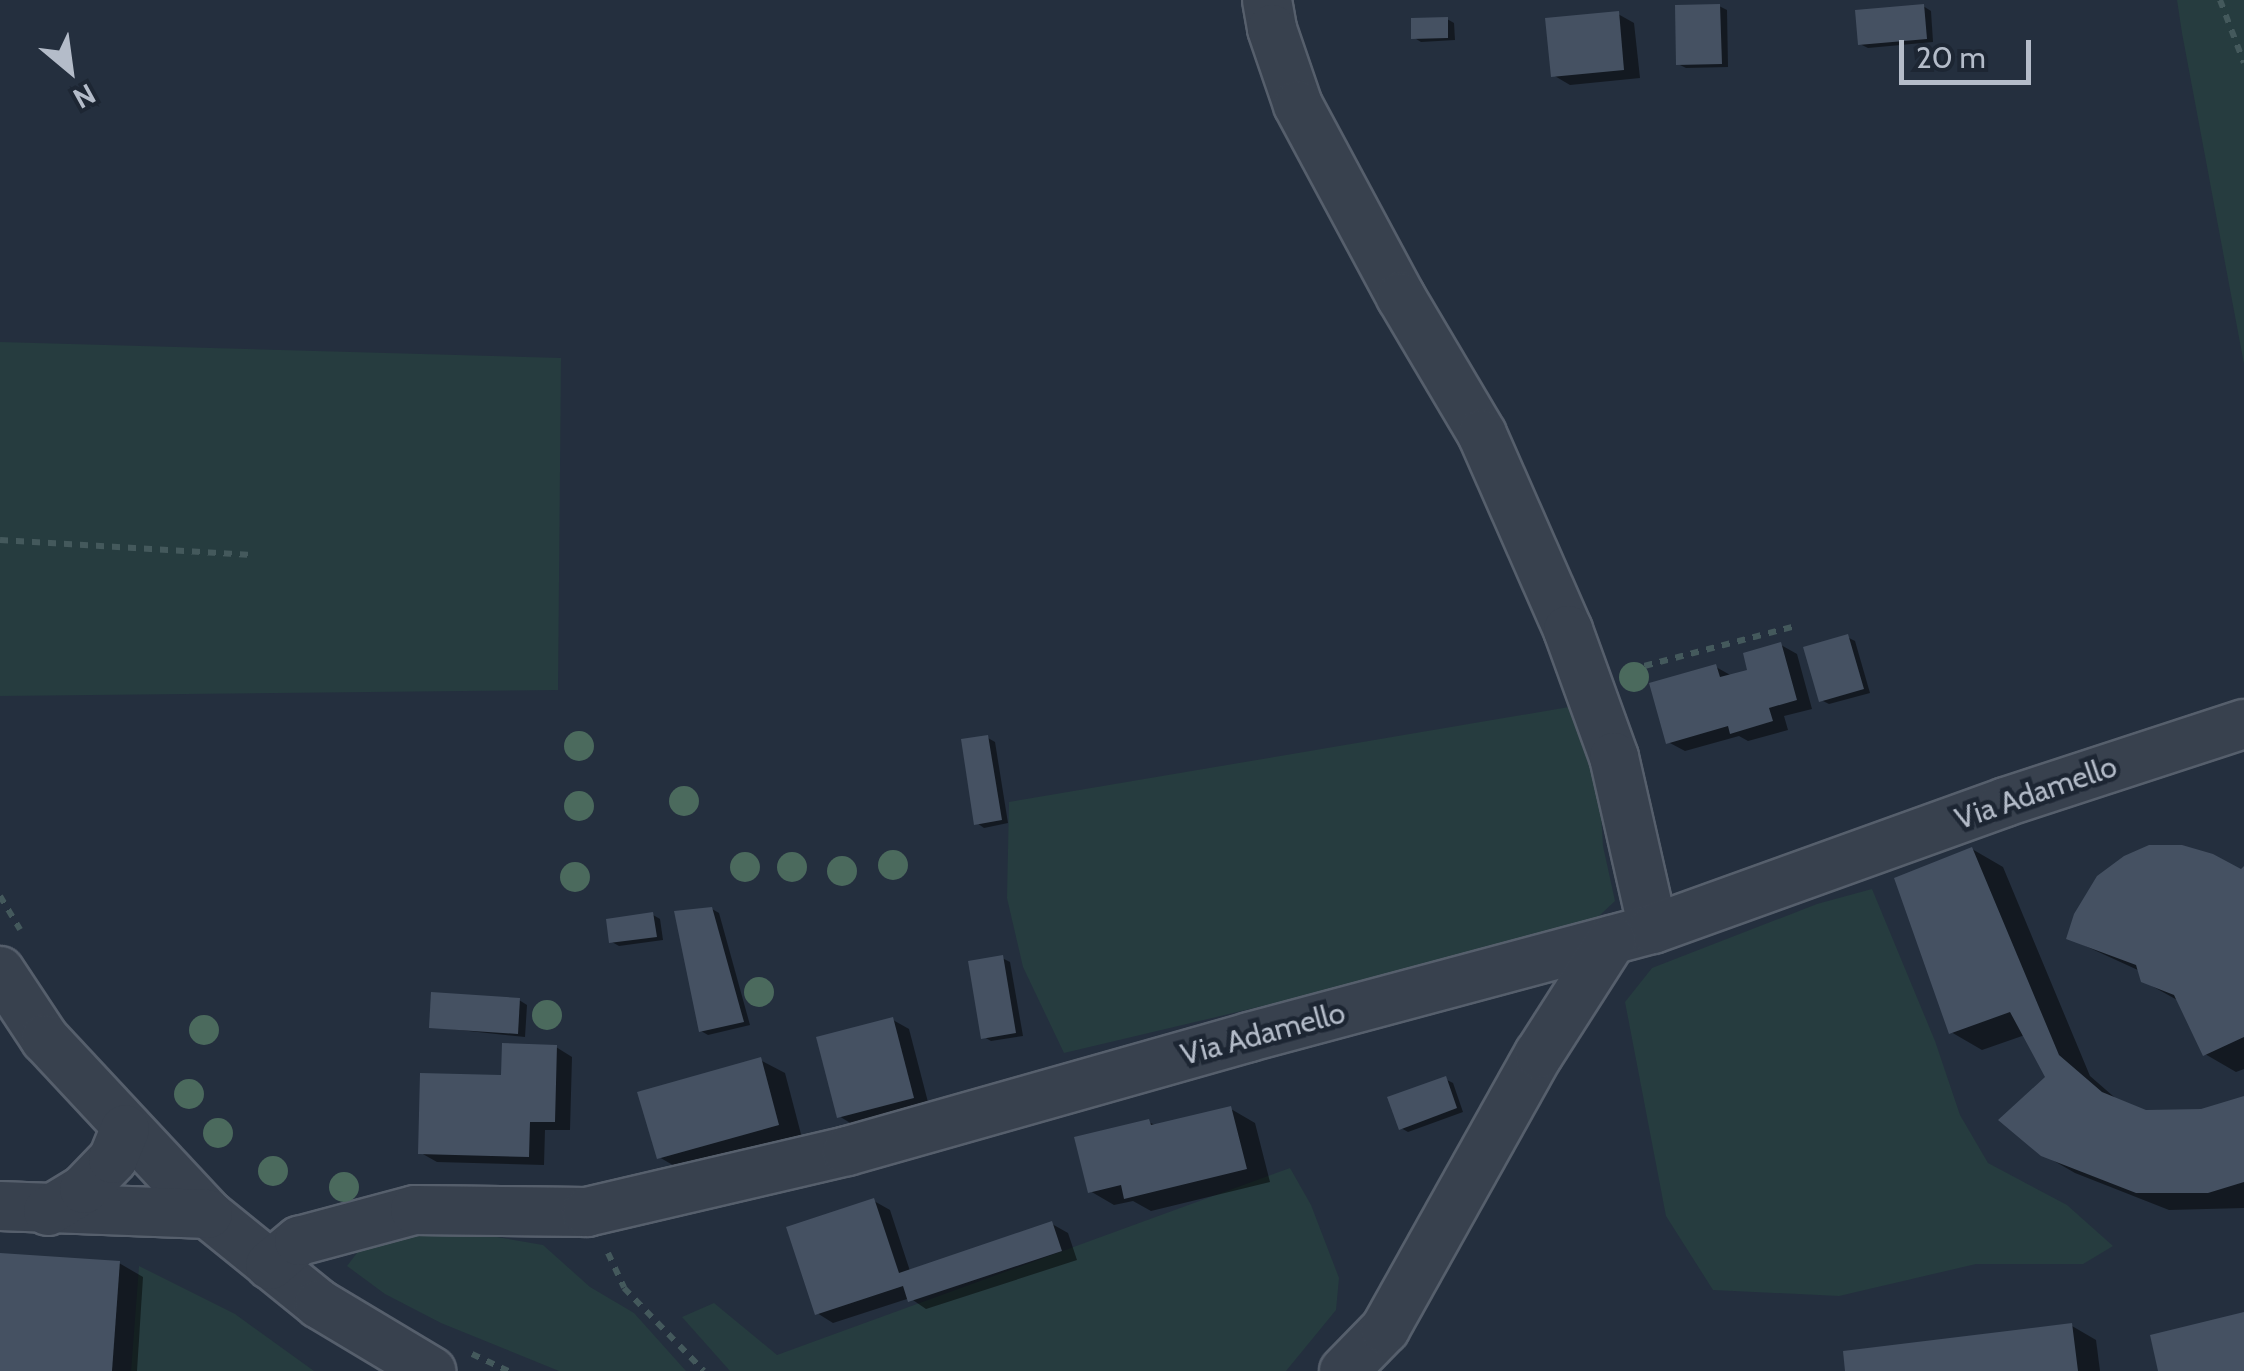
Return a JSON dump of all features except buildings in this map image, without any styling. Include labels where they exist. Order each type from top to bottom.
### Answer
[{"type":"street","points":[[1267,0],[1272,28],[1298,105],[1401,297],[1482,434],[1586,681],[1614,757],[1632,935],[1519,1088],[1385,1329],[1344,1371]]},
{"type":"street","name":"Via Adamello","points":[[270,1265],[300,1241],[415,1210],[588,1212],[846,1151],[1249,1036],[1632,935],[2005,802],[2244,724]]},
{"type":"street","points":[[12,953],[45,1039],[125,1130],[208,1214],[318,1304],[436,1364]]},
{"type":"street","points":[[48,1211],[84,1190],[114,1160],[125,1130]]},
{"type":"street","points":[[0,1206],[48,1211],[208,1214]]},
{"type":"path","points":[[2220,0],[2244,64]]},
{"type":"path","points":[[0,540],[252,554]]},
{"type":"path","points":[[1586,681],[1792,627]]},
{"type":"path","points":[[0,896],[12,953]]},
{"type":"path","points":[[588,1212],[624,1288],[704,1371]]},
{"type":"path","points":[[436,1364],[508,1371]]},
{"type":"green space","points":[[2177,0],[2244,0],[2244,364],[2182,33]]},
{"type":"green space","points":[[0,342],[561,358],[558,690],[0,696]]},
{"type":"green space","points":[[1569,707],[1598,760],[1603,846],[1615,901],[1584,930],[1064,1053],[1023,967],[1007,898],[1009,802]]},
{"type":"green space","points":[[1872,889],[1935,1041],[1960,1115],[1988,1163],[2067,1205],[2113,1246],[2083,1264],[1976,1264],[1839,1296],[1713,1290],[1666,1216],[1625,1002],[1652,968],[1817,904]]},
{"type":"green space","points":[[1290,1168],[1311,1205],[1339,1278],[1336,1310],[1286,1371],[730,1371],[682,1317],[714,1303],[777,1355]]},
{"type":"green space","points":[[480,1234],[543,1245],[590,1287],[634,1313],[686,1371],[559,1371],[441,1323],[385,1294],[347,1266],[360,1249],[397,1236]]},
{"type":"green space","points":[[139,1266],[235,1314],[314,1371],[131,1371]]}]
